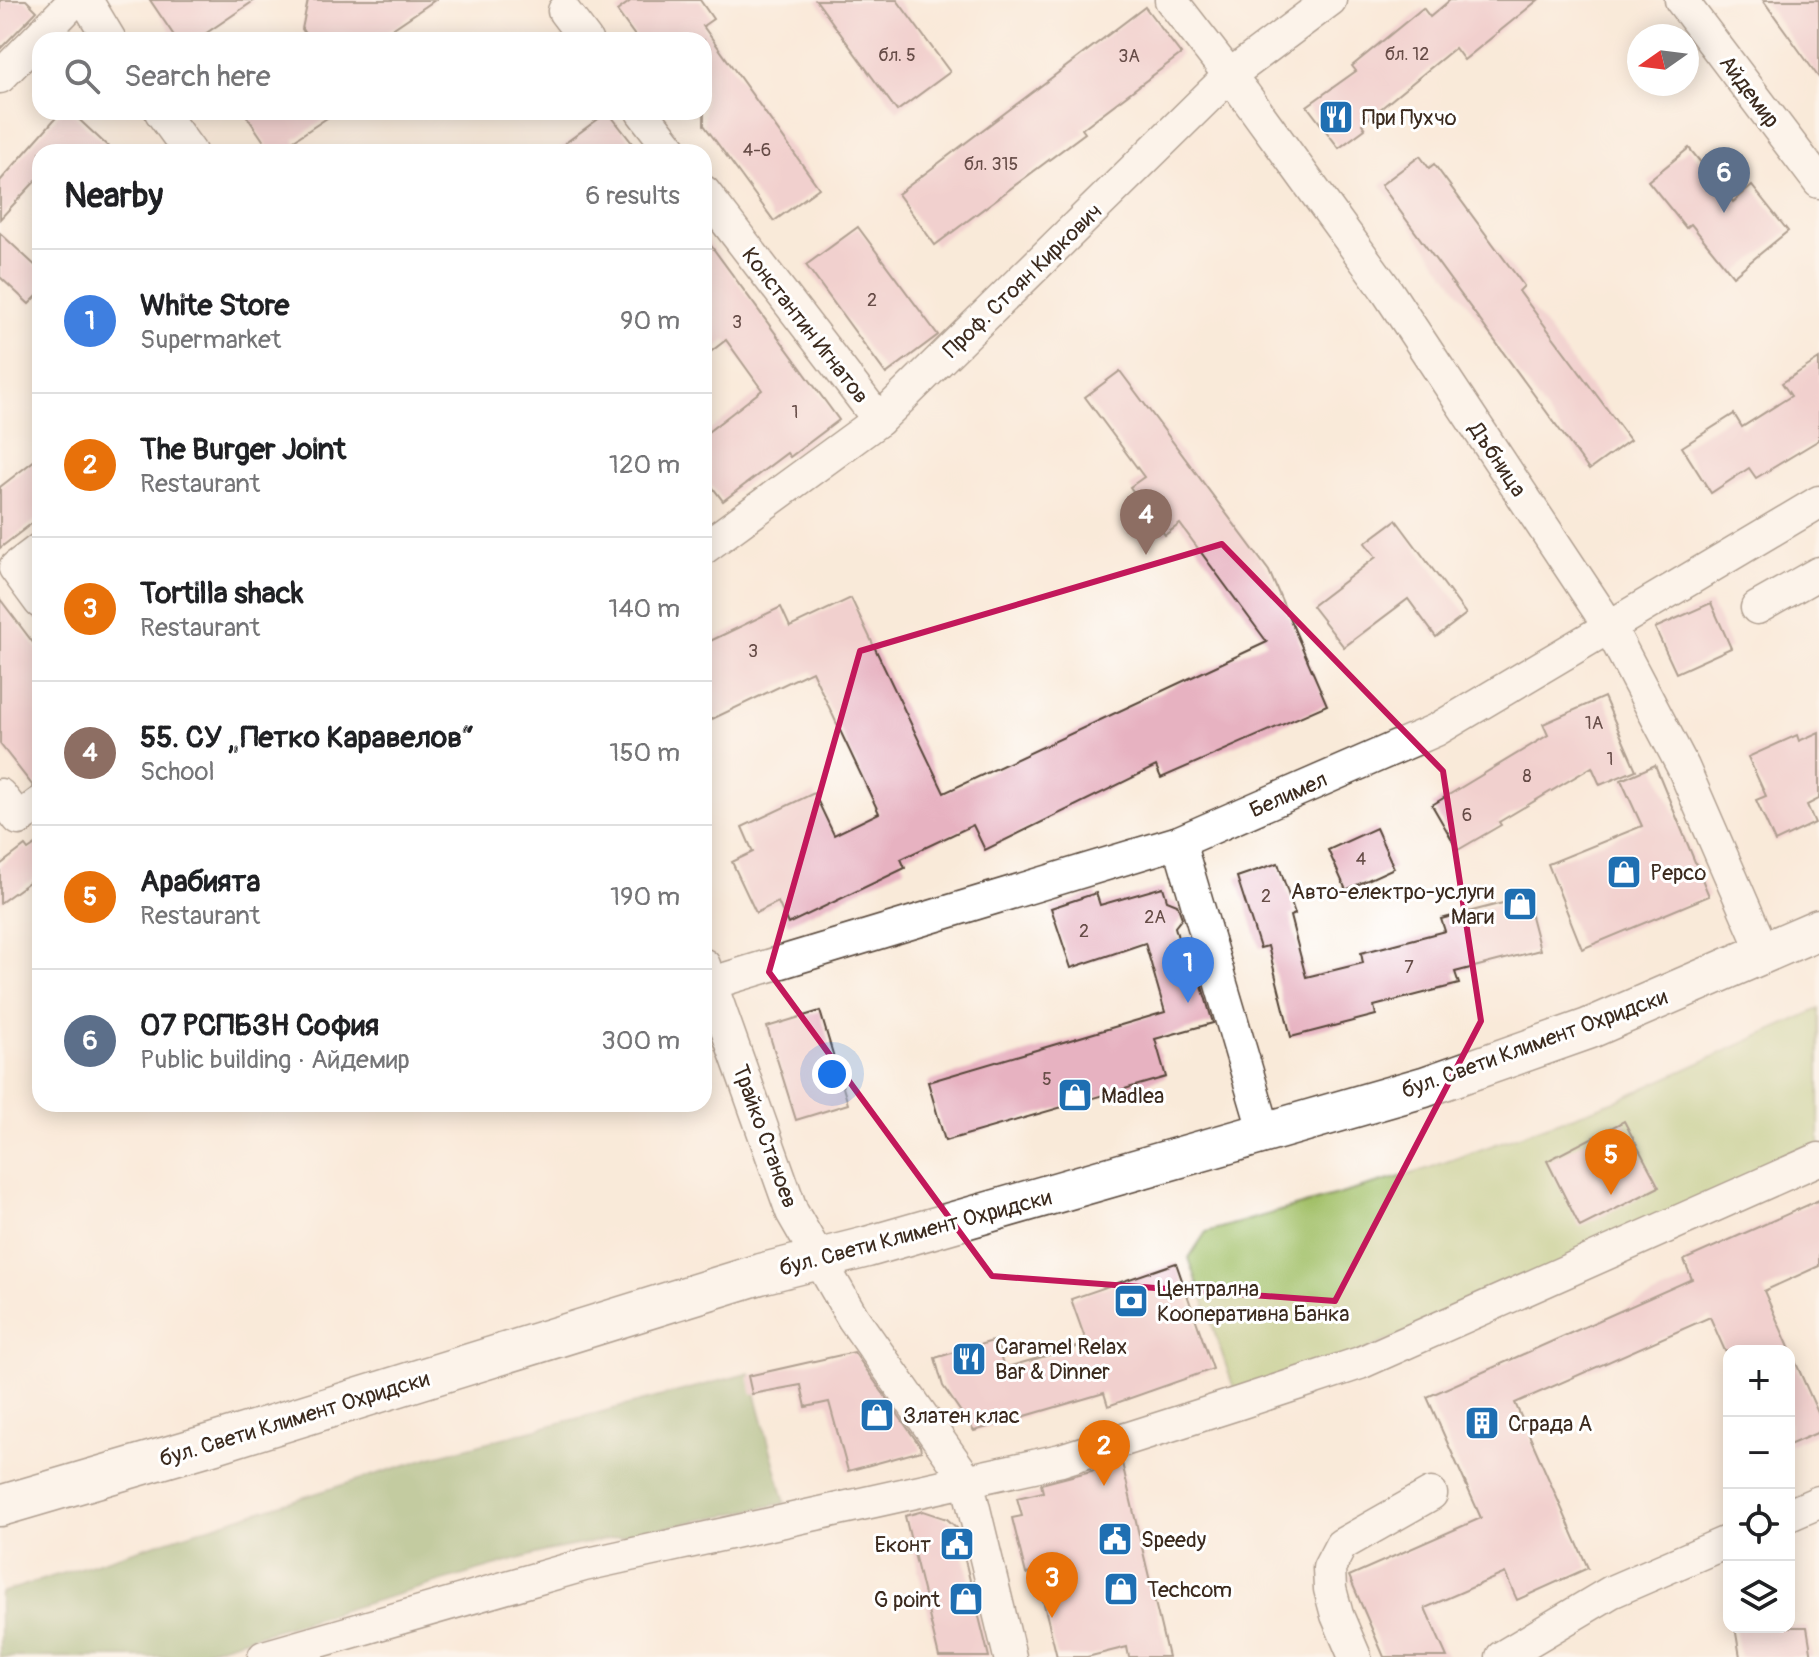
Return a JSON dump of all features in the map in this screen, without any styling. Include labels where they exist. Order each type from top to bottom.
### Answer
[{"type":"main road","name":"бул. Свети Климент Охридски","points":[[0,1506],[215,1443],[760,1274],[1424,1087],[1588,1029],[1819,929]]},
{"type":"street","points":[[44,32],[75,0]]},
{"type":"street","points":[[86,0],[105,32]]},
{"type":"street","name":"Дъбница","points":[[1171,0],[1230,75],[1385,288],[1609,626],[1683,767],[1764,953]]},
{"type":"street","name":"Проф. Стоян Киркович","points":[[712,542],[879,420],[1230,75],[1330,0]]},
{"type":"street","name":"Айдемир","points":[[1681,0],[1819,182]]},
{"type":"street","points":[[564,11],[580,32]]},
{"type":"street","points":[[0,77],[32,44]]},
{"type":"street","points":[[167,120],[184,144]]},
{"type":"street","points":[[648,120],[667,144]]},
{"type":"street","name":"Константин Игнатов","points":[[712,202],[879,420]]},
{"type":"street","name":"Белимел","points":[[712,973],[1179,842],[1436,730],[1819,502]]},
{"type":"street","points":[[32,555],[15,568],[32,591]]},
{"type":"street","points":[[1757,608],[1819,573]]},
{"type":"street","points":[[0,795],[19,819],[32,809]]},
{"type":"street","points":[[1179,842],[1265,1133]]},
{"type":"street","name":"Трайко Станоев","points":[[712,985],[792,1212],[853,1318],[967,1480]]},
{"type":"street","points":[[264,1657],[584,1565],[1061,1460],[1360,1363],[1819,1159]]},
{"type":"street","points":[[967,1480],[1010,1657]]},
{"type":"street","points":[[1355,1657],[1337,1615],[1330,1589],[1329,1568],[1341,1545],[1431,1494]]},
{"type":"street","points":[[1795,1512],[1819,1502]]},
{"type":"street","points":[[1502,1657],[1611,1592],[1723,1544]]},
{"type":"highlighted area","points":[[1222,544],[1443,771],[1481,1021],[1335,1301],[992,1276],[769,972],[860,651]]},
{"type":"green space","points":[[1819,1009],[1819,1159],[1239,1403],[1189,1258],[1206,1232],[1418,1172],[1618,1100]]},
{"type":"green space","points":[[750,1373],[785,1503],[543,1552],[182,1657],[0,1657],[0,1593],[434,1456]]},
{"type":"building","points":[[0,0],[26,0],[37,11],[0,49]]},
{"type":"building","points":[[150,0],[255,0],[208,32],[172,32]]},
{"type":"building","points":[[308,0],[435,0],[388,32],[304,32]]},
{"type":"building","points":[[632,0],[700,0],[713,19],[703,26],[707,32],[632,32],[617,11]]},
{"type":"building","points":[[816,0],[897,0],[950,72],[897,111]]},
{"type":"building","points":[[1450,0],[1538,0],[1464,60],[1455,48],[1362,124],[1365,129],[1339,148],[1307,106],[1356,71],[1352,66],[1423,8],[1430,17]]},
{"type":"building","points":[[1763,0],[1819,0],[1819,78]]},
{"type":"building","points":[[1145,7],[1181,54],[1082,129],[1085,133],[935,245],[898,194]]},
{"type":"building","points":[[712,39],[819,188],[774,221],[704,125],[704,120],[712,120]]},
{"type":"building","points":[[54,120],[80,120],[105,144],[33,144]]},
{"type":"building","points":[[249,120],[324,120],[294,140],[297,144],[266,144]]},
{"type":"building","points":[[597,120],[614,120],[633,144],[564,144]]},
{"type":"building","points":[[32,145],[32,185],[0,219],[0,181]]},
{"type":"building","points":[[1689,148],[1733,202],[1752,186],[1788,231],[1733,276],[1691,224],[1686,228],[1648,181]]},
{"type":"building","points":[[1420,156],[1429,168],[1434,164],[1524,286],[1519,291],[1630,440],[1589,470],[1381,185]]},
{"type":"building","points":[[858,227],[938,335],[886,374],[806,265]]},
{"type":"building","points":[[0,233],[32,263],[32,301],[29,304],[0,277]]},
{"type":"building","points":[[712,247],[839,420],[790,457],[787,453],[723,501],[712,487],[712,429],[762,390],[726,340],[712,351]]},
{"type":"building","points":[[1819,359],[1819,440],[1756,478],[1749,468],[1711,493],[1682,447],[1734,414],[1742,427],[1791,396],[1782,383]]},
{"type":"building","points":[[1120,371],[1269,571],[1327,705],[1161,778],[1156,766],[985,850],[973,825],[901,859],[905,868],[788,924],[778,902],[756,913],[732,862],[753,852],[742,827],[814,793],[834,835],[879,813],[812,671],[712,719],[712,640],[781,607],[790,627],[851,598],[944,793],[1267,642],[1180,524],[1165,535],[1130,487],[1144,477],[1085,397]]},
{"type":"building","points":[[32,462],[32,523],[0,548],[0,487]]},
{"type":"building","points":[[1396,520],[1466,614],[1436,637],[1408,599],[1344,647],[1312,606],[1376,557],[1365,543]]},
{"type":"building","points":[[0,599],[32,641],[32,785],[0,744]]},
{"type":"building","points":[[1711,603],[1731,648],[1676,673],[1655,628]]},
{"type":"building","points":[[1604,697],[1636,770],[1600,785],[1592,767],[1458,850],[1432,805],[1548,735],[1543,724]]},
{"type":"building","points":[[1819,732],[1819,799],[1807,805],[1815,823],[1775,842],[1756,800],[1766,796],[1748,757],[1797,735],[1799,741]]},
{"type":"building","points":[[1655,765],[1709,896],[1582,949],[1548,864],[1642,826],[1621,780]]},
{"type":"building","points":[[1376,828],[1394,868],[1346,890],[1328,850]]},
{"type":"building","points":[[25,846],[28,850],[32,847],[32,880],[0,903],[0,865]]},
{"type":"building","points":[[1278,863],[1295,914],[1290,916],[1306,977],[1363,963],[1361,953],[1445,931],[1441,919],[1526,897],[1540,950],[1455,972],[1459,984],[1374,1006],[1376,1015],[1291,1037],[1268,946],[1260,948],[1237,877]]},
{"type":"building","points":[[1163,887],[1167,900],[1177,904],[1182,918],[1175,927],[1185,963],[1194,960],[1213,1023],[1155,1039],[1166,1077],[945,1141],[928,1082],[1165,1012],[1145,943],[1071,968],[1051,908],[1096,893],[1100,905]]},
{"type":"building","points":[[820,1011],[848,1104],[796,1120],[767,1027]]},
{"type":"building","points":[[1624,1121],[1659,1187],[1580,1227],[1547,1161]]},
{"type":"building","name":"Сграда А","points":[[1819,1200],[1819,1266],[1764,1291],[1788,1345],[1723,1346],[1710,1317],[1515,1403],[1588,1568],[1517,1600],[1505,1573],[1425,1608],[1447,1657],[1384,1657],[1349,1576],[1481,1518],[1427,1397],[1692,1279],[1684,1260]]},
{"type":"building","points":[[1176,1263],[1213,1369],[1108,1406],[1104,1393],[974,1431],[943,1386],[935,1358],[996,1340],[1004,1368],[1087,1344],[1071,1299]]},
{"type":"building","points":[[854,1352],[921,1451],[848,1471],[829,1402],[806,1407],[801,1385],[752,1394],[748,1376]]},
{"type":"building","name":"Сграда А","points":[[1795,1361],[1819,1415],[1819,1432],[1795,1442]]},
{"type":"building","points":[[1122,1463],[1168,1657],[1129,1657],[1127,1647],[1087,1657],[1057,1657],[1036,1572],[1026,1574],[1012,1518],[1022,1516],[1017,1498],[1043,1492],[1041,1484]]},
{"type":"building","points":[[923,1511],[947,1519],[957,1528],[989,1657],[939,1657],[905,1516]]},
{"type":"building","points":[[1795,1627],[1807,1627],[1812,1657],[1740,1657],[1736,1633],[1795,1633]]},
{"type":"place","name":"При Пухчо","points":[[1336,117]]},
{"type":"place","name":"07 РСПБЗН София","points":[[1724,213]]},
{"type":"place","name":"55. СУ „Петко Каравелов“","points":[[1146,555]]},
{"type":"place","name":"Pepco","points":[[1624,872]]},
{"type":"place","name":"Авто-електро-услуги Маги","points":[[1520,904]]},
{"type":"place","name":"White Store","points":[[1188,1003]]},
{"type":"place","name":"Madlea","points":[[1075,1095]]},
{"type":"place","name":"Арабията","points":[[1611,1195]]},
{"type":"place","name":"Централна Кооперативна Банка","points":[[1131,1301]]},
{"type":"place","name":"Caramel Relax Bar & Dinner","points":[[969,1359]]},
{"type":"place","name":"Златен клас","points":[[877,1415]]},
{"type":"place","name":"Сграда А","points":[[1482,1423]]},
{"type":"place","name":"The Burger Joint","points":[[1104,1486]]},
{"type":"place","name":"Speedy","points":[[1115,1539]]},
{"type":"place","name":"Еконт","points":[[957,1544]]},
{"type":"place","name":"Techcom","points":[[1121,1589]]},
{"type":"place","name":"G point","points":[[966,1599]]},
{"type":"place","name":"Tortilla shack","points":[[1052,1618]]}]
